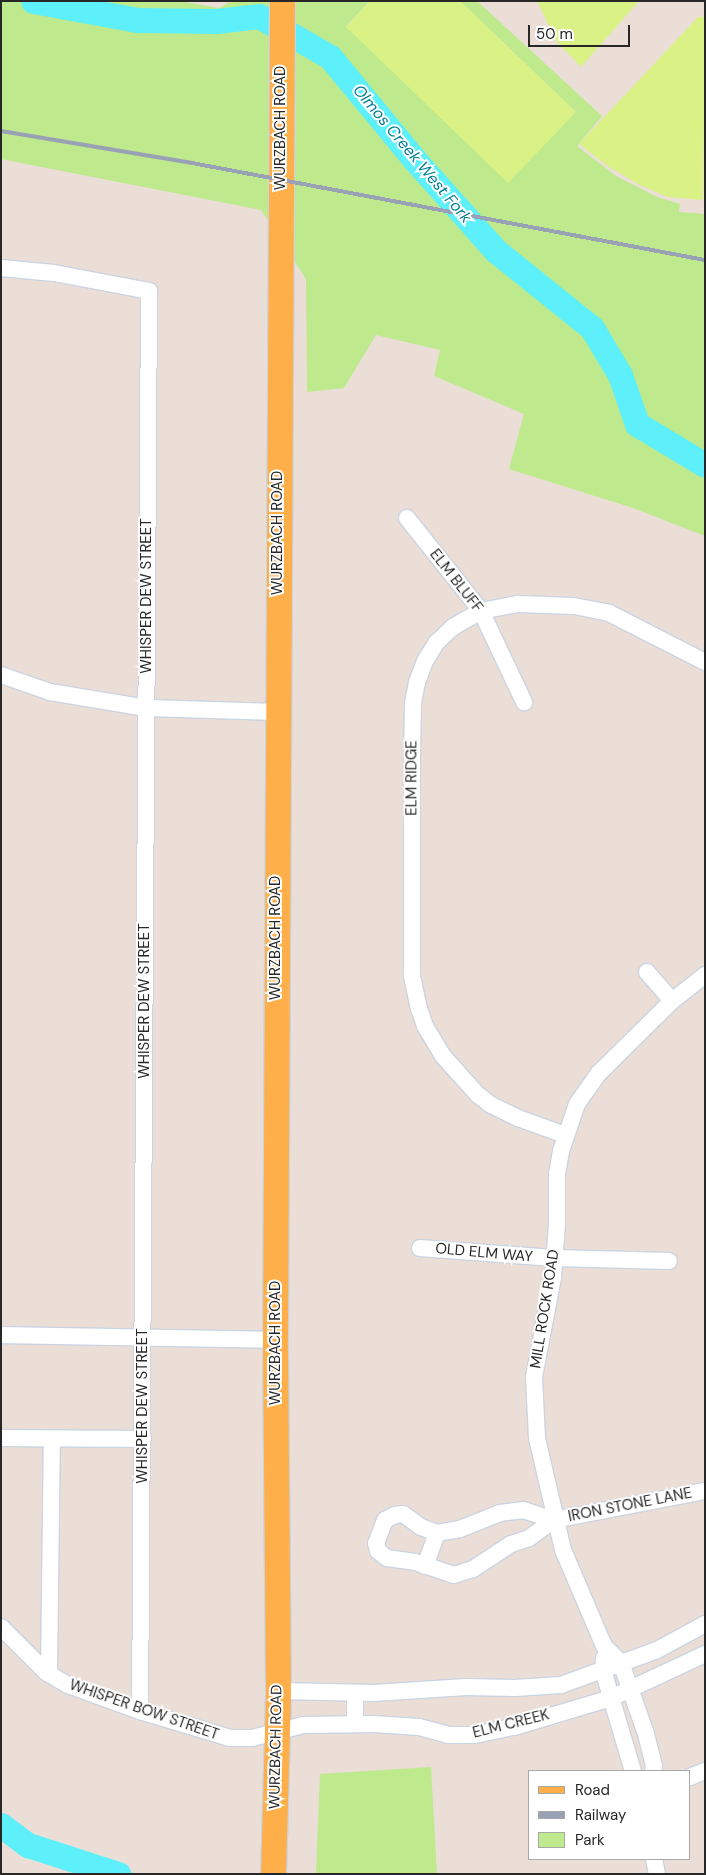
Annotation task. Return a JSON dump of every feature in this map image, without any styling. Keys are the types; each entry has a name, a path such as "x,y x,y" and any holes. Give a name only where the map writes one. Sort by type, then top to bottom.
{"main road":[{"name":"WURZBACH ROAD","path":"273,1872 278,1691 275,1340 282,1"}],"street":[{"name":"WHISPER DEW STREET","path":"1,268 54,273 149,291 144,1338 140,1711"},
{"name":"ELM BLUFF","path":"407,518 481,611 524,702"},
{"name":"ELM RIDGE","path":"564,1136 518,1118 492,1105 478,1095 453,1070 433,1041 422,1017 415,992 412,955 414,696 425,661 438,642 453,627 481,611 529,603 592,609 625,620 705,662"},
{"path":"1,675 50,692 146,708 277,712"},
{"path":"648,972 672,1001"},
{"name":"MILL ROCK ROAD","path":"653,1770 654,1766 645,1731 621,1663 604,1646 563,1550 554,1520 537,1438 534,1377 554,1258 558,1224 558,1174 564,1136 577,1104 598,1073 672,1001 705,975"},
{"name":"OLD ELM WAY","path":"420,1248 554,1258 669,1261"},
{"path":"1,1336 275,1340"},
{"path":"1,1438 143,1439"},
{"path":"49,1674 52,1439"},
{"name":"IRON STONE LANE","path":"554,1520 705,1491"},
{"path":"524,1510 554,1520 529,1538 511,1544 473,1569 454,1575 415,1562 388,1558 378,1551 376,1543 379,1530 385,1520 395,1515 403,1514 421,1527 437,1534 460,1529 500,1513 524,1510"},
{"path":"425,1566 437,1534"},
{"name":"ELM CREEK","path":"278,1691 355,1693 561,1685 658,1650 705,1624"},
{"name":"WHISPER BOW STREET","path":"1,1627 49,1674 81,1691 230,1738 252,1738 277,1732"},
{"name":"MILL ROCK ROAD","path":"604,1646 603,1670 633,1770"},
{"name":"ELM CREEK","path":"277,1732 303,1725 355,1724 419,1727 448,1735 475,1735 514,1727 611,1698 705,1654"},
{"path":"355,1693 355,1724"},
{"path":"624,1738 645,1731"},
{"path":"691,1777 705,1771"},
{"path":"654,1860 657,1874"}],"green space":[{"path":"1,1 179,1 219,8 232,1 370,1 346,26 576,112 460,1 477,1 602,116 577,146 616,176 657,197 680,204 679,212 705,214 705,536 633,508 509,469 524,414 434,376 440,350 376,335 344,388 307,392 306,279 261,210 1,159"},
{"path":"370,1 460,1 576,112 508,183 346,27"},
{"path":"537,1 639,1 581,67 556,41"},
{"path":"698,17 705,17 703,200 667,197 638,184 609,167 579,144"},
{"path":"431,1767 437,1874 316,1874 320,1774"}],"waterway":[{"name":"Olmos Creek West Fork","path":"33,1 138,20 216,21 259,16 330,57 414,159 496,251 592,328 620,375 637,424 705,465"},
{"path":"1,1825 28,1845 118,1874"}],"railway":[{"path":"1,131 192,163 705,260"}]}
